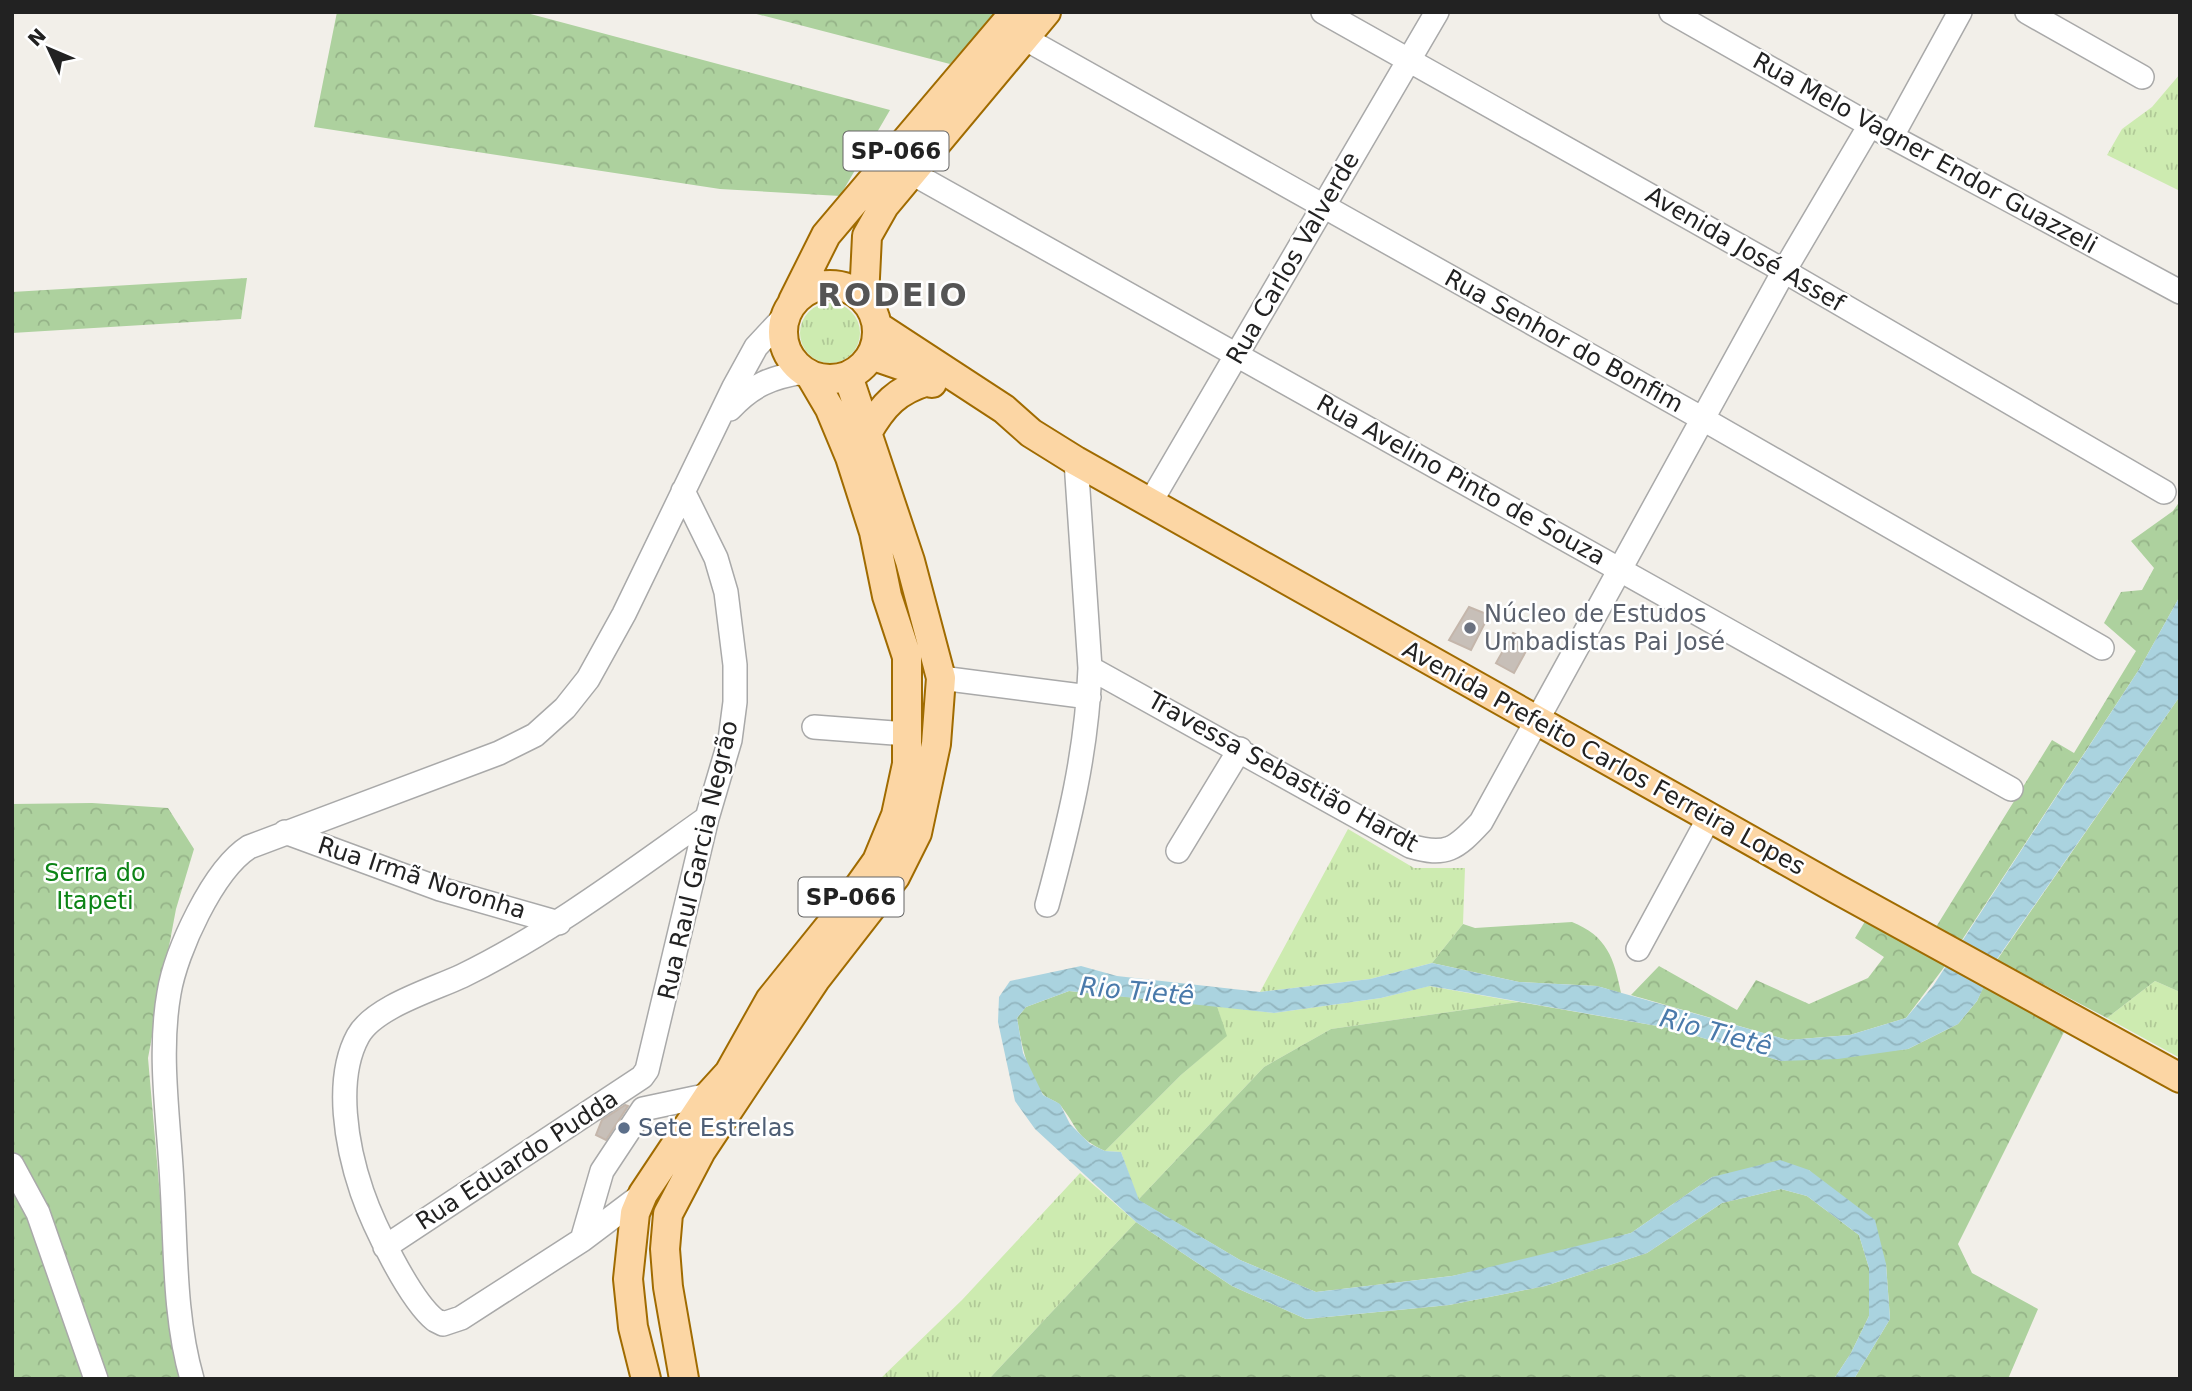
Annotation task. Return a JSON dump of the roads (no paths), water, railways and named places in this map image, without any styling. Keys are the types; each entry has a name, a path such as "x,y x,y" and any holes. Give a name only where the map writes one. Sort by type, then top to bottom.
{"main road":[{"name":"SP-066","path":"789,309 826,234 1019,25 1046,12"},
{"name":"SP-066","path":"864,298 867,236 910,172 1019,25"},
{"path":"836,284 851,289 864,298 873,311 877,326 872,355 848,376 829,380 807,374 785,348 782,333 789,309 806,290 820,285 836,284"},
{"name":"Avenida Prefeito Carlos Ferreira Lopes","path":"877,326 1004,409 1031,433 1076,461 1538,722 2180,1078"},
{"name":"Avenida Prefeito Carlos Ferreira Lopes","path":"872,355 906,367 969,408 1031,433"},
{"name":"SP-066","path":"646,1379 634,1327 628,1279 635,1213 643,1194 709,1095 729,1073 770,1000 840,913 877,861 896,815 907,764 907,657 887,596 874,532 850,457 830,408 807,374"},
{"name":"SP-066","path":"684,1379 668,1287 665,1249 668,1214 701,1151 815,980 895,877 917,833 936,744 941,678 910,561 848,376"},
{"path":"867,433 889,399 907,387 928,381"}],"street":[{"name":"Avenida José Assef","path":"1323,12 1784,271 2164,492"},
{"name":"Rua Carlos Valverde","path":"1150,503 1437,12"},
{"name":"Rua Melo Vagner Endor Guazzeli","path":"1671,12 1870,125 2180,292"},
{"path":"1892,136 1960,12"},
{"path":"2026,12 2142,77"},
{"name":"Rua Senhor do Bonfim","path":"1019,25 1322,205 2102,648"},
{"name":"Travessa Sebastião Hardt","path":"1090,668 1240,749 1410,846 1432,852 1449,850 1481,822 1784,271 1870,125"},
{"name":"Rua Avelino Pinto de Souza","path":"910,172 2011,789"},
{"path":"192,1379 180,1315 163,1031 178,958 211,892 231,862 249,847 499,753 535,735 565,708 588,679 624,614 714,427 756,347 789,309"},
{"path":"714,427 755,386 779,376 807,374"},
{"path":"1047,905 1073,811 1085,749 1089,697 1090,668 1076,461"},
{"name":"Rua Raul Garcia Negrão","path":"647,1070 707,818 730,740 735,665 726,592 716,558 683,491"},
{"path":"941,678 1089,697"},
{"path":"814,727 907,734"},
{"path":"1178,851 1240,749"},
{"path":"1638,949 1710,816"},
{"path":"643,1194 582,1240 461,1318 443,1324 430,1316 385,1247 355,1172 346,1125 351,1053 358,1035 381,1013 465,974 559,923 707,818"},
{"name":"Rua Irmã Noronha","path":"285,832 440,889 559,923"},
{"name":"Rua Eduardo Pudda","path":"385,1247 642,1077 647,1070"},
{"path":"582,1240 602,1171 643,1109 709,1095"},
{"path":"12,1165 38,1213 96,1379"}],"water":[{"name":"Rio Tietê","path":"2180,596 2180,696 1997,959 1977,1001 1958,1024 1908,1049 1838,1059 1781,1061 1669,1028 1430,986 1381,998 1274,1013 1069,991 1026,1007 1017,1018 1023,1053 1043,1095 1060,1104 1070,1124 1090,1144 1105,1151 1121,1152 1139,1200 1240,1260 1316,1292 1452,1276 1631,1233 1712,1177 1780,1160 1809,1170 1875,1220 1886,1264 1890,1319 1854,1379 1834,1379 1851,1353 1869,1316 1869,1268 1859,1235 1807,1196 1781,1189 1722,1203 1647,1253 1545,1286 1449,1305 1306,1319 1232,1286 1136,1222 1035,1129 1015,1101 998,1022 999,997 1010,981 1081,966 1117,976 1260,992 1370,979 1432,963 1519,982 1597,986 1788,1040 1850,1035 1906,1018 1933,986 2140,668"}],"place":[{"name":"Núcleo de Estudos Umbadistas Pai José","path":"1470,628"},
{"name":"Sete Estrelas","path":"624,1128"}],"district":[{"name":"RODEIO","path":"893,295"}],"park label":[{"name":"Serra do Itapeti","path":"95,887"}]}
